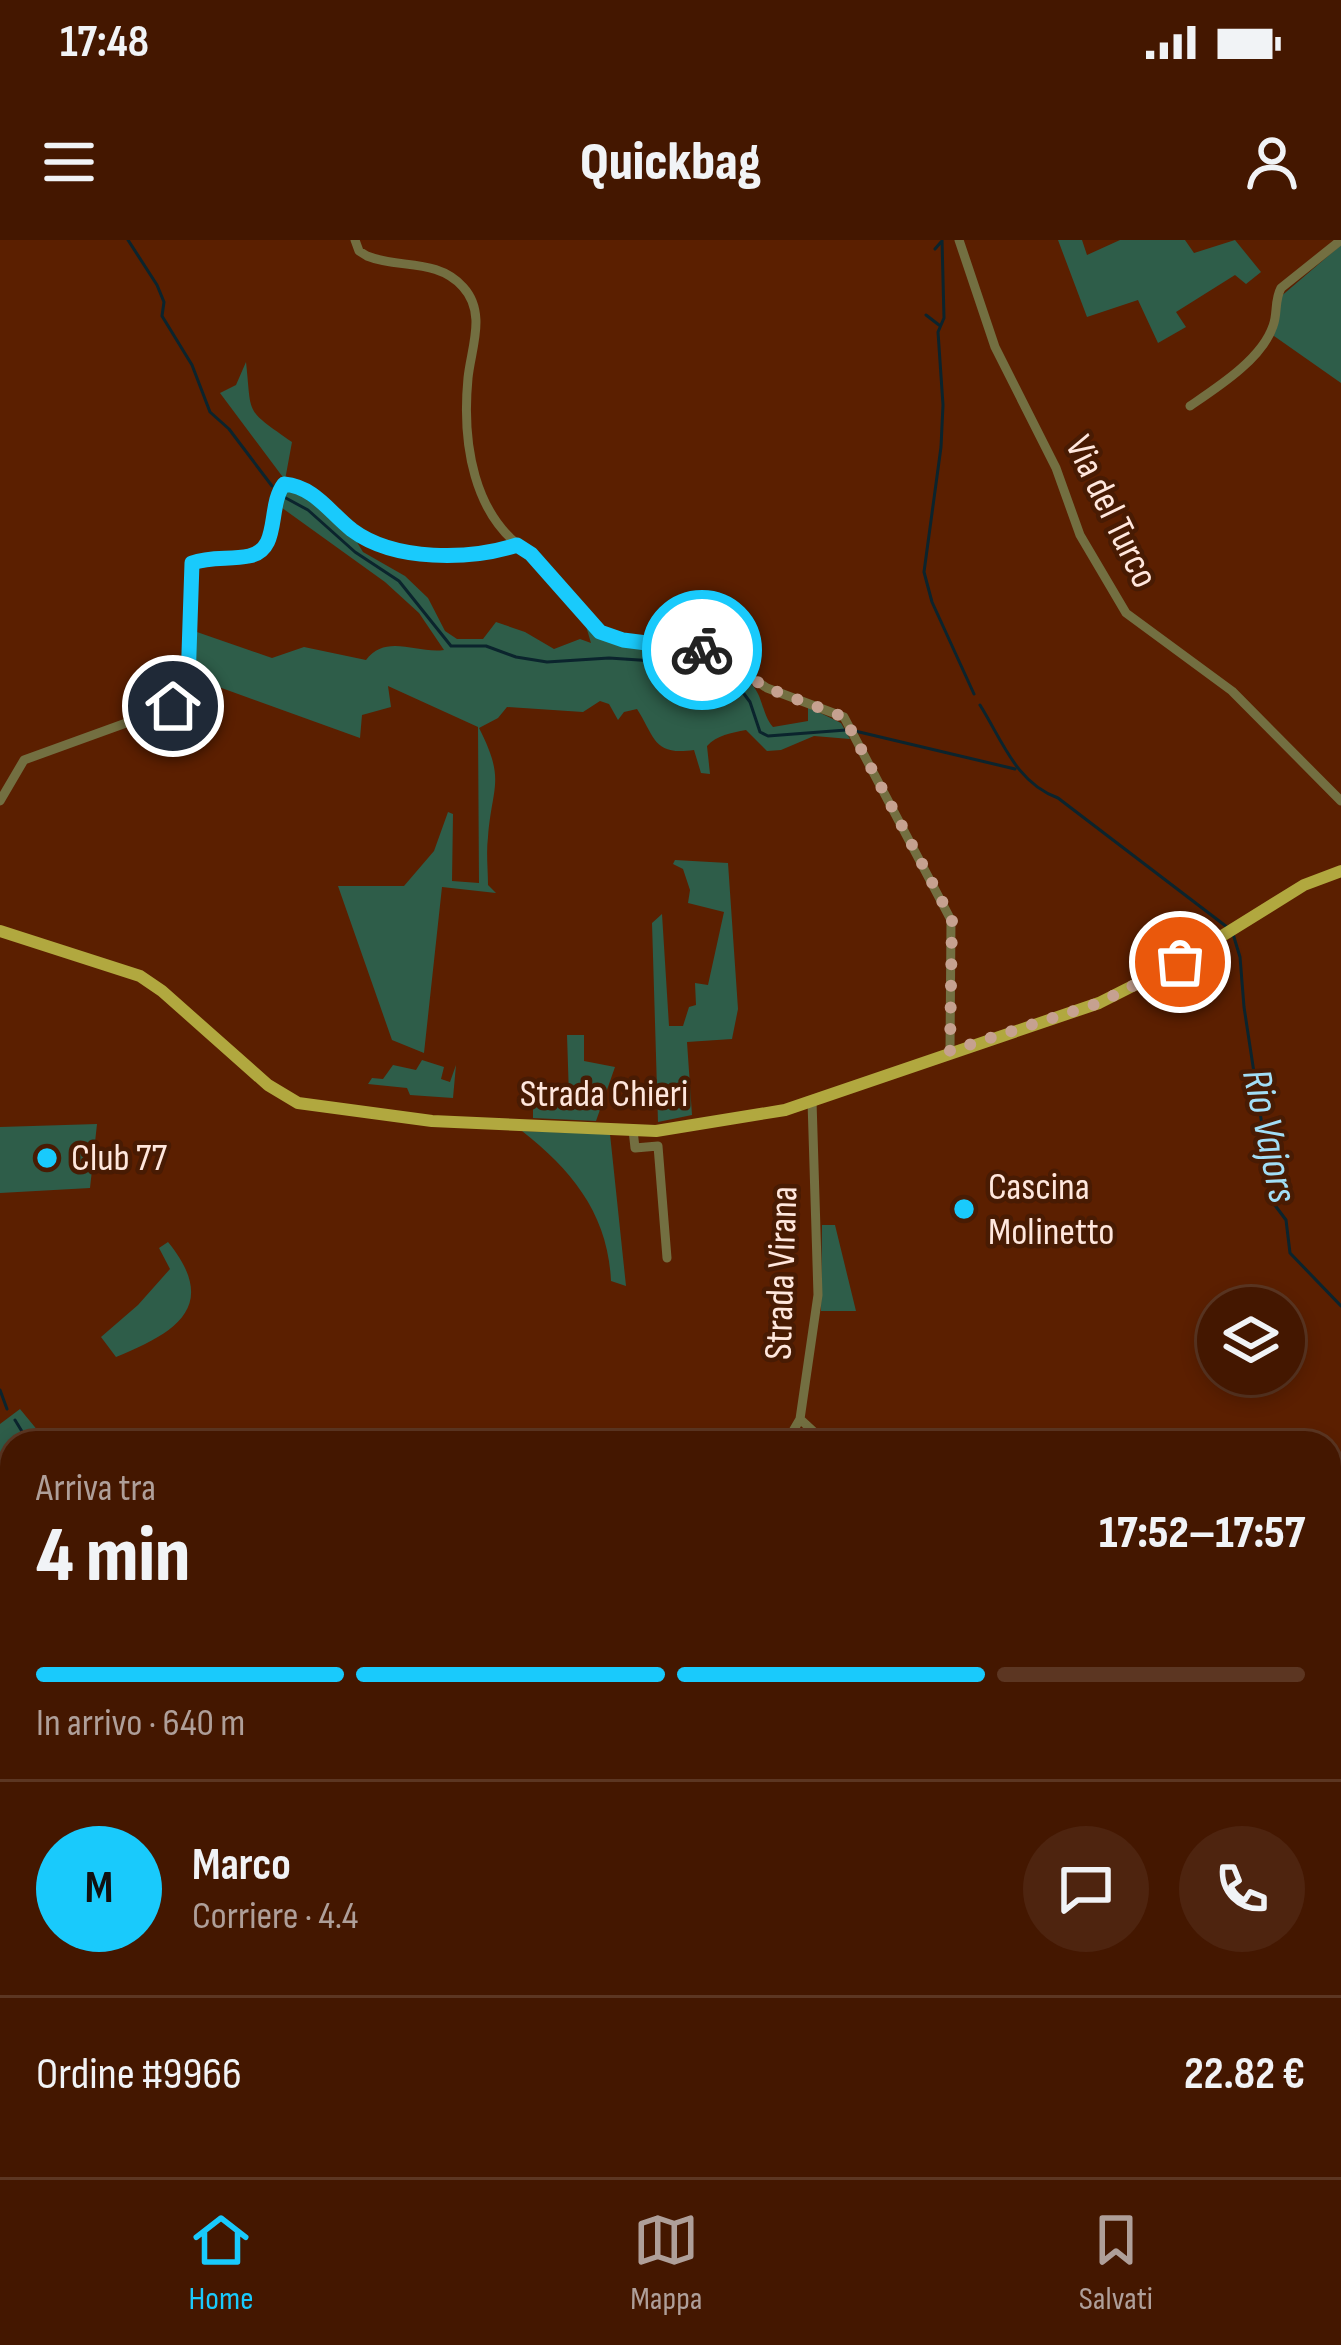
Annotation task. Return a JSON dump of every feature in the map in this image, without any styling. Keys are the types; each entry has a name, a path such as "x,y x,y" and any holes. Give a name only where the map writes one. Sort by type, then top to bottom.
{"main road":[{"name":"Strada Chieri","path":"0,931 140,976 268,1085 298,1102 432,1121 633,1130 715,1124 812,1101 1099,1003 1180,962 1304,884 1341,871"}],"street":[{"path":"355,240 367,256 438,271 462,285 470,296 477,327 467,400 471,468 479,493 517,545 531,554 600,632 623,640 695,647 767,688 844,717 952,920 950,1051"},
{"name":"Via del Turco","path":"959,240 995,347 1056,468 1080,535 1126,613 1232,691 1341,800"},
{"path":"1190,406 1235,376 1272,332 1281,288 1341,240"},
{"path":"0,801 24,760 173,706 183,698 188,683 192,563 264,550 277,492 284,484 297,485 325,503 354,531 403,549 448,557 482,556 517,545"},
{"name":"Strada Virana","path":"793,1431 800,1419 818,1294 812,1101"},
{"path":"633,1130 634,1148 658,1146 667,1258"},
{"path":"800,1419 813,1431"}],"green space":[{"path":"1058,240 1082,240 1087,255 1120,240 1185,240 1194,253 1235,240 1261,272 1246,284 1235,275 1176,312 1186,327 1158,343 1138,300 1087,317"},
{"path":"1341,245 1341,383 1274,336 1279,298"},
{"path":"246,362 253,410 292,442 285,480 220,393 236,385"},
{"path":"285,489 320,504 363,552 405,576 428,598 445,631 457,639 483,639 496,622 554,649 580,639 591,643 586,626 597,635 679,648 736,671 752,685 773,727 808,721 808,707 841,723 850,739 814,736 767,751 746,730 730,733 707,746 710,774 701,773 694,750 670,750 657,742 637,709 624,712 618,720 609,704 600,701 583,712 507,707 479,728 495,772 487,855 488,885 496,893 442,887 424,1053 392,1040 338,886 404,886 434,851 448,812 453,814 452,881 479,883 478,727 388,686 391,707 362,715 360,738 194,678 194,631 272,658 304,647 366,660 392,646 444,650 419,613 385,582 278,505"},
{"path":"675,860 728,863 738,1009 732,1039 687,1042 692,1115 658,1122 652,923 662,914 669,1026 683,1026 689,1007 696,1005 695,983 708,985 724,912 688,903 690,890"},
{"path":"567,1035 584,1035 584,1061 615,1067 596,1121 533,1118 533,1094 569,1096"},
{"path":"422,1060 444,1067 441,1079 450,1082 456,1065 453,1098 410,1095 407,1088 368,1084 372,1078 383,1079 393,1065 416,1070"},
{"name":"Club 77","path":"97,1124 90,1188 0,1193 0,1127"},
{"path":"522,1131 610,1134 626,1286 611,1281 603,1235 584,1196 557,1162"},
{"path":"822,1225 835,1225 856,1311 821,1311"},
{"path":"168,1242 190,1284 184,1315 156,1338 116,1357 101,1337 170,1269 159,1248"},
{"path":"20,1409 38,1431 0,1431 0,1424"}],"waterway":[{"path":"128,240 157,285 164,302 162,316 192,365 210,412 229,429 272,486"},
{"name":"Rio Vajors","path":"942,240 941,447 924,572 932,602 974,694"},
{"path":"935,249 941,242"},
{"path":"926,315 939,325"},
{"path":"284,497 308,510 355,552 399,581 451,646 486,646 547,662 609,658 713,671 736,683 750,702 760,732 768,736 846,730"},
{"name":"Rio Vajors","path":"980,705 1031,782 1227,927"},
{"path":"855,731 1015,769"},
{"name":"Rio Vajors","path":"1233,934 1274,1204 1286,1220 1290,1253 1341,1306"},
{"path":"0,1390 7,1409"},
{"path":"15,1420 22,1431"}],"way so far":[{"path":"702,650 767,688 844,717 952,920 950,1051 1099,1003 1180,962"}],"place":[{"name":"Club 77","path":"47,1158"},
{"name":"Cascina Molinetto","path":"964,1209"}],"route":[{"path":"173,706 183,698 188,683 192,563 264,550 270,539 276,493 284,484 310,493 354,531 375,542 448,557 482,556 517,545 531,554 600,632 623,640 702,650"}]}
